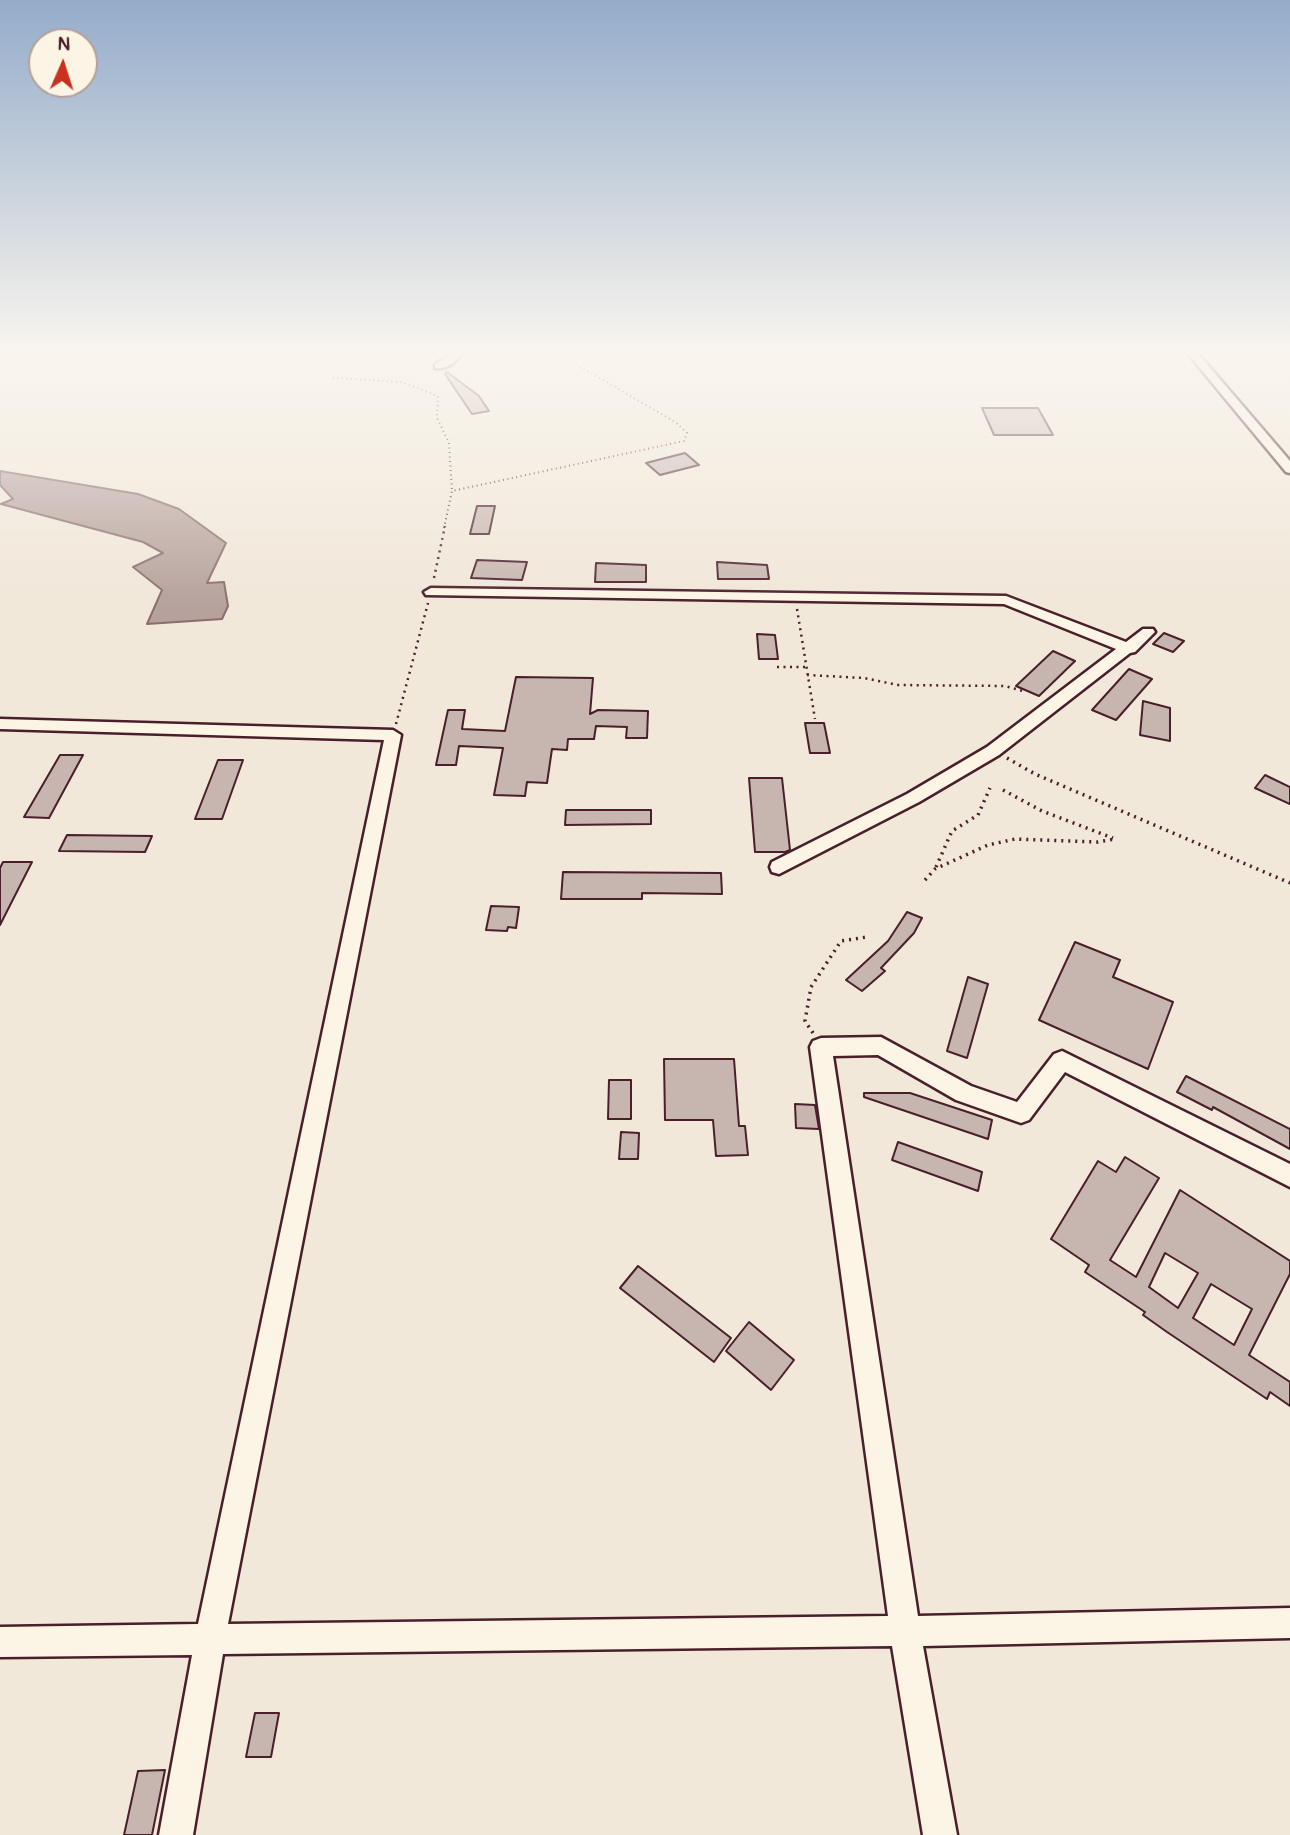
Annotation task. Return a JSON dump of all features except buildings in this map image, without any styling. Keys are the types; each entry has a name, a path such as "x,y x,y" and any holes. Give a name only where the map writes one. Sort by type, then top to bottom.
{"street":[{"path":"1261,435 1290,469"},
{"path":"431,592 1006,600 1130,649"},
{"path":"779,867 913,798 993,751 1130,649 1148,632"},
{"path":"0,724 393,734 210,1640 176,1835"},
{"path":"940,1835 905,1631 821,1046 881,1046 964,1093 1021,1112 1062,1060 1290,1176"},
{"path":"0,1642 905,1631 1290,1623"}],"path":[{"path":"393,734 431,592 452,491 449,443 445,435"},
{"path":"452,491 684,440 686,435"},
{"path":"797,597 797,614 815,719"},
{"path":"776,667 806,667"},
{"path":"807,675 864,678 898,685 1005,687 1023,691"},
{"path":"993,751 1035,774 1290,883"},
{"path":"936,869 952,831 978,815 990,788"},
{"path":"925,880 936,869 988,845 1015,839 1098,842 1115,839 1042,811 1003,790"},
{"path":"821,1046 805,1021 811,987 841,941 867,937"}],"shaded area":[{"path":"0,471 138,494 179,509 226,543 207,583 224,582 228,606 222,619 147,624 162,590 133,567 163,553 143,542 1,504 13,499 0,485"}]}
